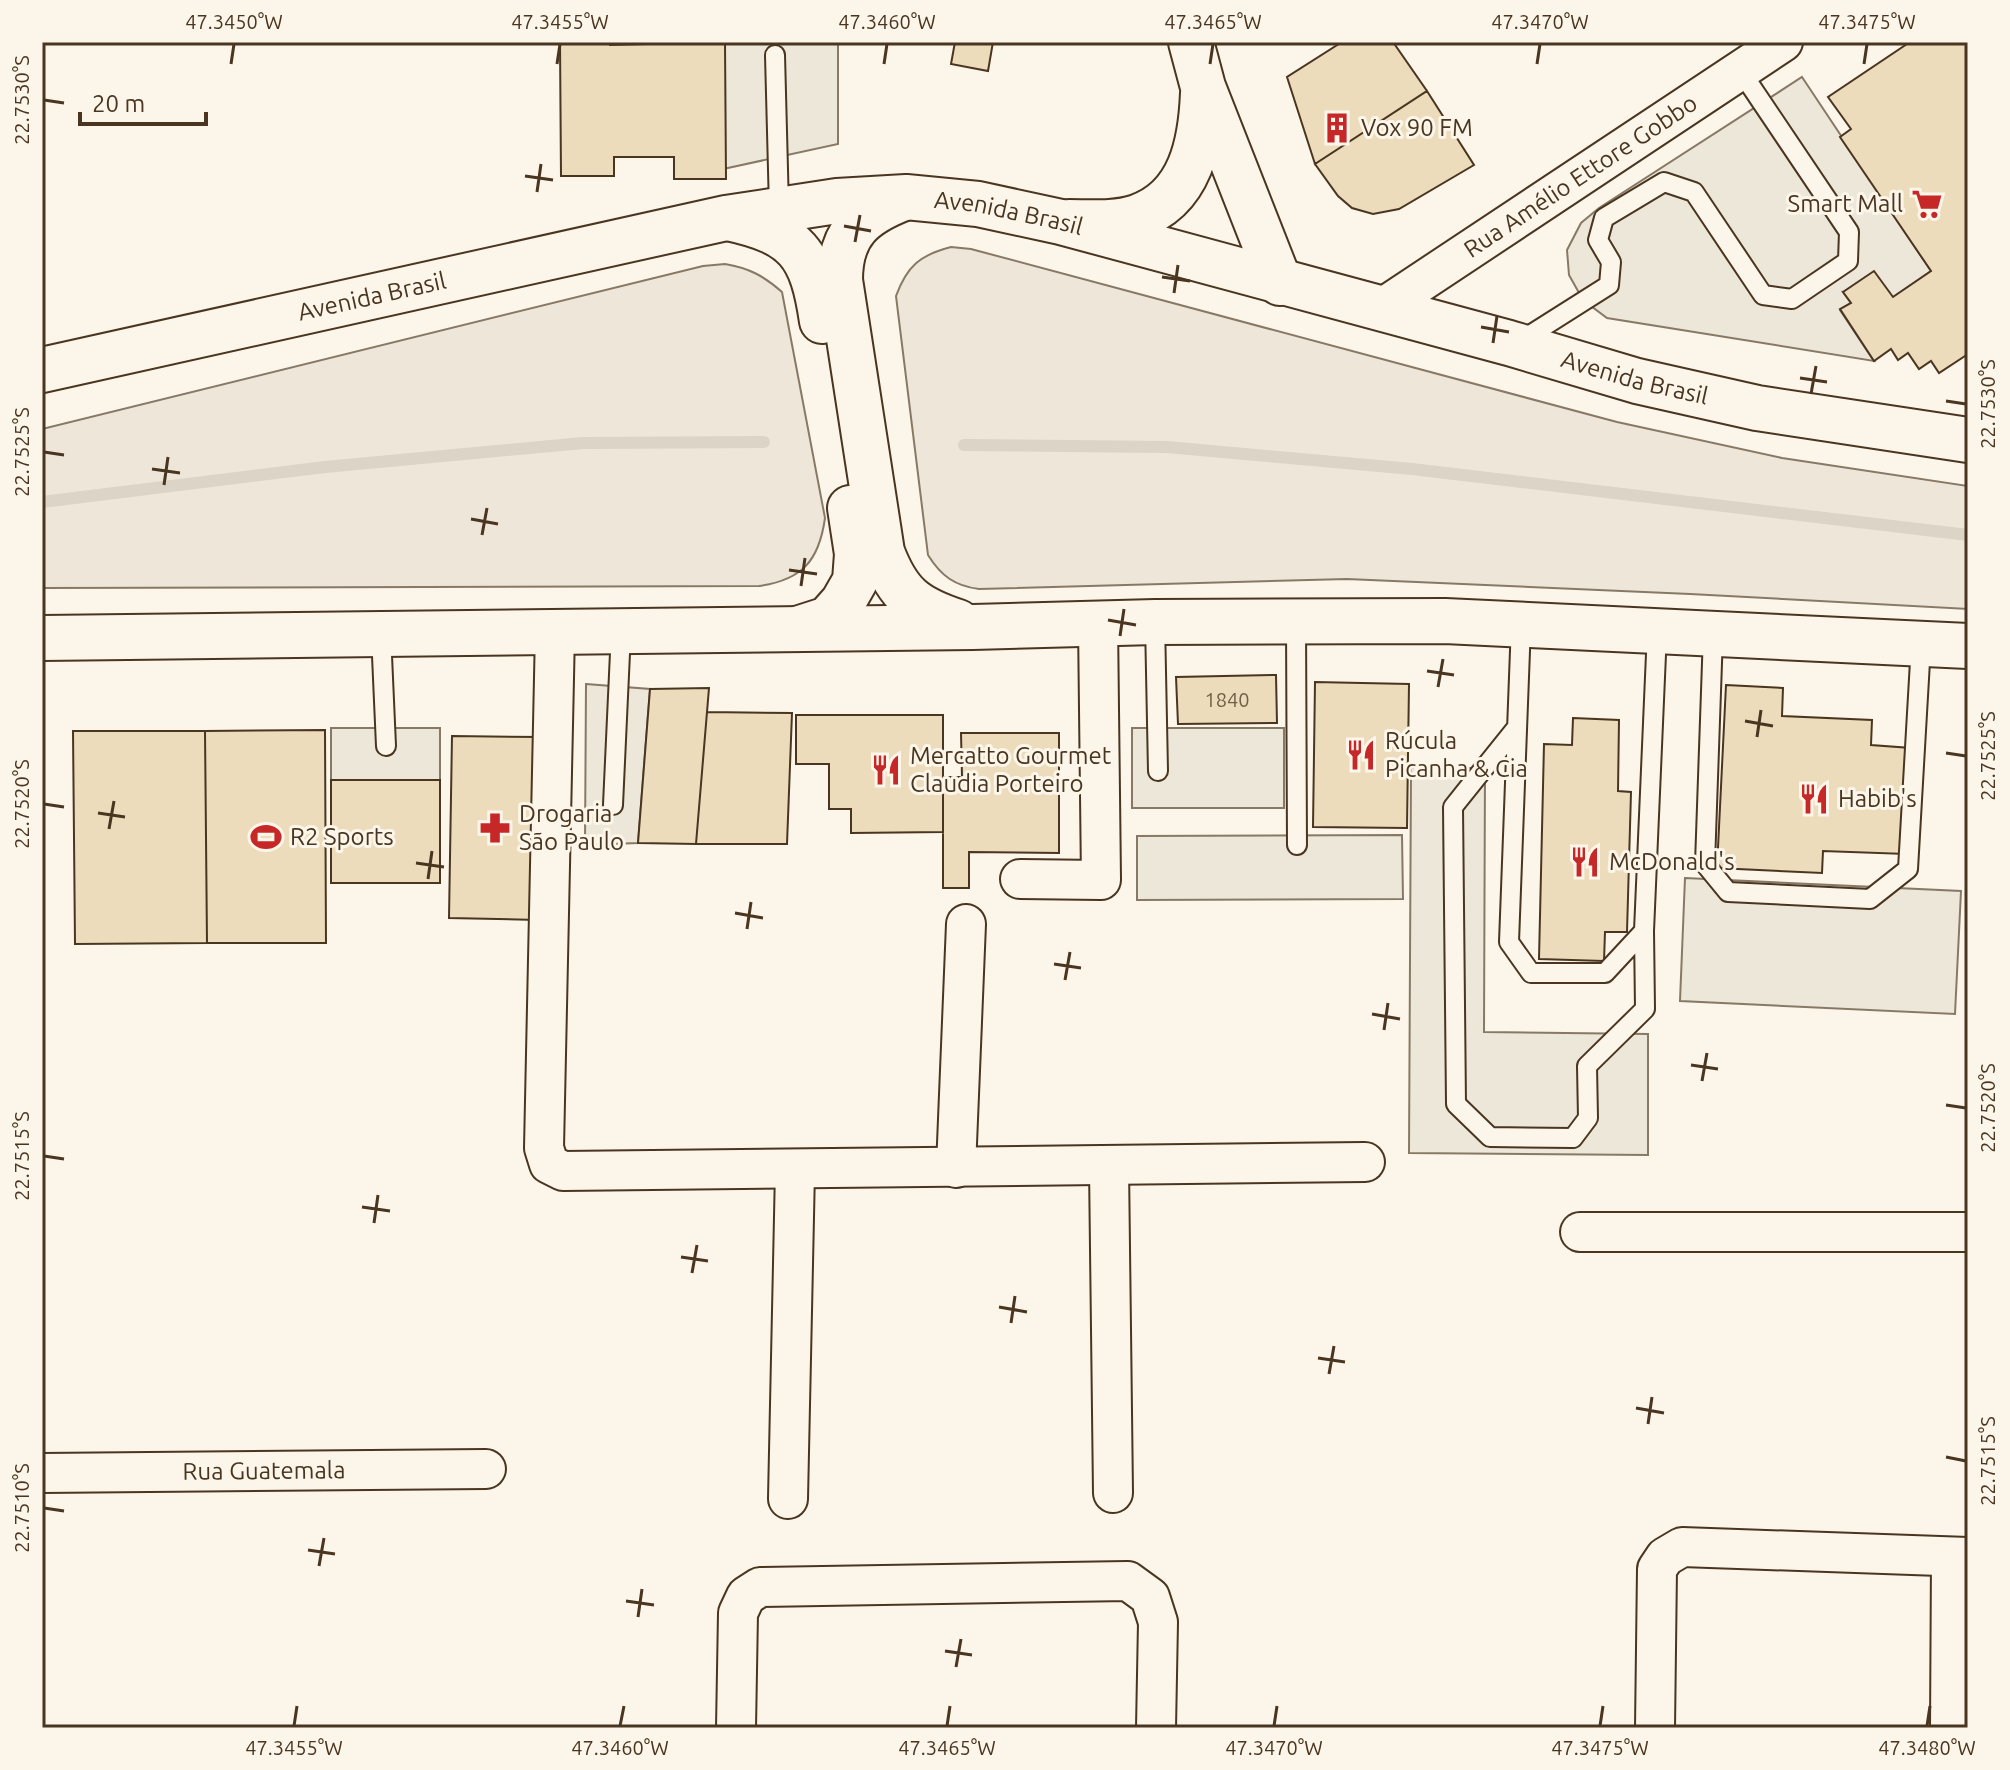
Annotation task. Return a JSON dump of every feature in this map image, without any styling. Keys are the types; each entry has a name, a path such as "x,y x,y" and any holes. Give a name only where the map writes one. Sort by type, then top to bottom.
{"main road":[{"path":"1191,42 1203,87 1280,283"},
{"path":"1061,222 1137,217 1161,204 1180,185 1195,159 1201,129 1203,87"},
{"path":"906,197 877,208 858,224 846,241 840,259 840,280 882,552 892,579 910,600 933,614 973,627"},
{"name":"Avenida Brasil","path":"42,370 726,218 837,201 906,197 978,204 1061,222 1637,381 1757,408 1968,440"},
{"path":"726,218 761,225 785,240 807,260 816,283 857,554 855,581 843,602 828,619 800,628"},
{"path":"42,638 1155,622 1445,621 1968,646"}],"street":[{"name":"Rua Amélio Ettore Gobbo","path":"1379,310 1783,42"},
{"path":"1020,879 1101,880 1098,623"},
{"path":"555,631 544,1148 549,1164 563,1171 1365,1162"},
{"path":"956,1168 966,924"},
{"path":"1109,1166 1113,1493"},
{"path":"788,1499 795,1170"},
{"path":"1580,1232 1968,1232"},
{"name":"Rua Guatemala","path":"42,1473 486,1469"},
{"path":"1655,1728 1657,1569 1665,1557 1682,1547 1960,1557 1950,1728"},
{"path":"736,1728 738,1613 746,1596 760,1587 1128,1581 1150,1597 1158,1622 1156,1728"}],"lane":[{"path":"775,55 779,208"},
{"path":"1515,345 1609,285 1611,262 1598,240 1604,218 1664,182 1694,192 1763,295 1792,299 1848,261 1849,232 1740,70"},
{"path":"1155,622 1158,771"},
{"path":"1296,622 1297,845"},
{"path":"1521,624 1509,942 1531,973 1605,973 1644,931"},
{"path":"613,805 621,631"},
{"path":"1517,727 1453,807 1456,1104 1490,1137 1573,1138 1588,1118 1587,1066 1645,1009 1644,931 1657,631"},
{"path":"381,633 386,746"},
{"path":"1713,634 1705,864 1728,892 1822,897 1870,899 1908,869 1921,644"}],"shaded area":[{"path":"712,42 838,42 838,144 714,171"},
{"path":"1802,77 1931,271 1893,297 1843,292 1851,303 1840,310 1874,361 1607,318 1583,300 1569,275 1567,250 1581,223 1599,208"},
{"path":"951,247 971,249 1617,422 1782,458 1968,486 1968,609 1347,579 979,589 963,585 938,569 928,555 896,296 916,263"},
{"path":"725,264 756,274 782,292 825,518 813,557 787,579 759,586 42,588 42,429 703,266"},
{"path":"586,684 650,689 638,843 585,845"},
{"path":"331,728 440,728 440,780 331,780"},
{"path":"1132,728 1284,728 1284,808 1132,808"},
{"path":"1411,768 1485,768 1484,1032 1648,1034 1648,1155 1409,1153"},
{"path":"1402,835 1403,899 1137,900 1137,836"},
{"path":"1685,878 1961,891 1955,1014 1680,1001"}],"building":[{"path":"560,42 610,42 610,45 725,42 726,179 674,179 674,157 614,157 614,176 561,176"},
{"path":"955,42 993,42 988,71 951,64"},
{"name":"Vox 90 FM","path":"1342,42 1393,42 1427,91 1315,164 1287,77"},
{"name":"Smart Mall","path":"1910,42 1968,42 1968,354 1939,373 1931,361 1919,369 1908,353 1898,360 1891,349 1874,361 1840,309 1851,303 1843,292 1874,271 1893,297 1931,271 1840,137 1851,129 1828,97"},
{"path":"1427,91 1474,165 1399,209 1373,214 1352,208 1338,196 1315,164"},
{"path":"1276,675 1277,723 1178,724 1176,677"},
{"name":"Rúcula Picanha & Cia","path":"1315,682 1409,684 1407,828 1313,827"},
{"name":"Habib's","path":"1726,685 1783,688 1782,716 1872,720 1871,745 1911,748 1906,854 1823,851 1822,873 1717,868"},
{"path":"709,688 696,844 638,843 650,689"},
{"path":"707,712 792,713 787,844 696,844"},
{"name":"Mercatto Gourmet Claudia Porteiro","path":"796,715 943,715 943,832 851,833 851,809 829,809 829,764 796,764"},
{"name":"McDonald's","path":"1573,718 1619,720 1618,791 1631,792 1627,932 1605,932 1604,961 1539,959 1544,744 1572,745"},
{"name":"R2 Sports","path":"325,730 326,943 207,943 205,731"},
{"path":"73,731 205,731 207,943 75,944"},
{"path":"961,733 1059,733 1059,853 969,852 969,888 943,888 943,777 962,777"},
{"name":"Drogaria São Paulo","path":"452,736 541,737 538,920 449,918"},
{"path":"331,780 440,780 440,883 331,883"}],"waterway":[{"path":"42,502 325,467 583,443 764,442"},
{"path":"964,445 1167,447 1412,469 1968,535"}],"place":[{"name":"Vox 90 FM","path":"1337,128"},
{"name":"Smart Mall","path":"1927,204"},
{"name":"Rúcula Picanha & Cia","path":"1361,755"},
{"name":"Mercatto Gourmet Claudia Porteiro","path":"886,770"},
{"name":"Habib's","path":"1814,799"},
{"name":"Drogaria São Paulo","path":"495,828"},
{"name":"R2 Sports","path":"266,837"},
{"name":"McDonald's","path":"1585,862"}]}
